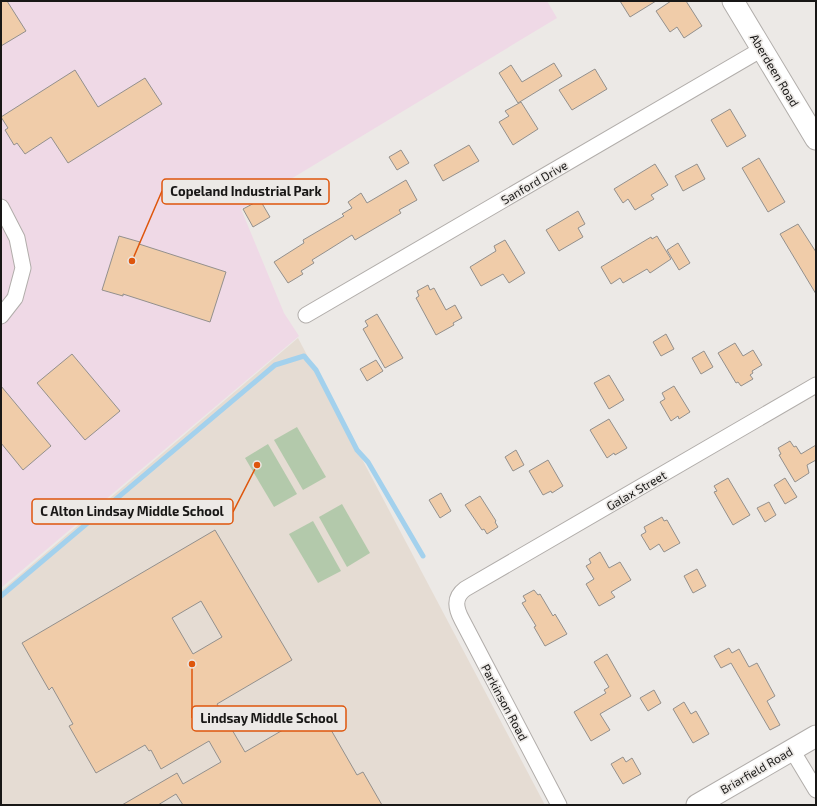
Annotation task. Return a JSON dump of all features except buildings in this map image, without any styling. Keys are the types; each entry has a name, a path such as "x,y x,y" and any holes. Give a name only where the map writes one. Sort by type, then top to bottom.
{"main road":[{"name":"Aberdeen Road","path":"733,1 816,139"},
{"name":"Briarfield Road","path":"696,805 816,736"}],"street":[{"name":"Sanford Drive","path":"306,314 762,49"},
{"path":"1,207 17,238 23,268 15,298 1,316"},
{"name":"Galax Street","path":"458,597 460,592 470,586 816,385"},
{"name":"Parkinson Road","path":"458,597 457,609 462,620 559,805"},
{"path":"792,750 816,790"}],"shaded area":[{"path":"1,1 547,1 557,18 241,209 284,313 299,336 1,588"},
{"path":"298,338 545,805 1,805 1,591"}],"green space":[{"path":"297,427 326,477 303,490 274,440"},
{"path":"268,444 297,494 274,507 245,458"},
{"path":"342,504 370,553 347,567 319,517"},
{"path":"313,521 341,571 318,583 289,534"}],"waterway":[{"path":"1,596 275,365 304,356 316,370 357,450 368,462 423,556"}],"place":[{"name":"Copeland Industrial Park","path":"132,261"},
{"name":"C Alton Lindsay Middle School","path":"257,465"},
{"name":"Lindsay Middle School","path":"192,664"}]}
